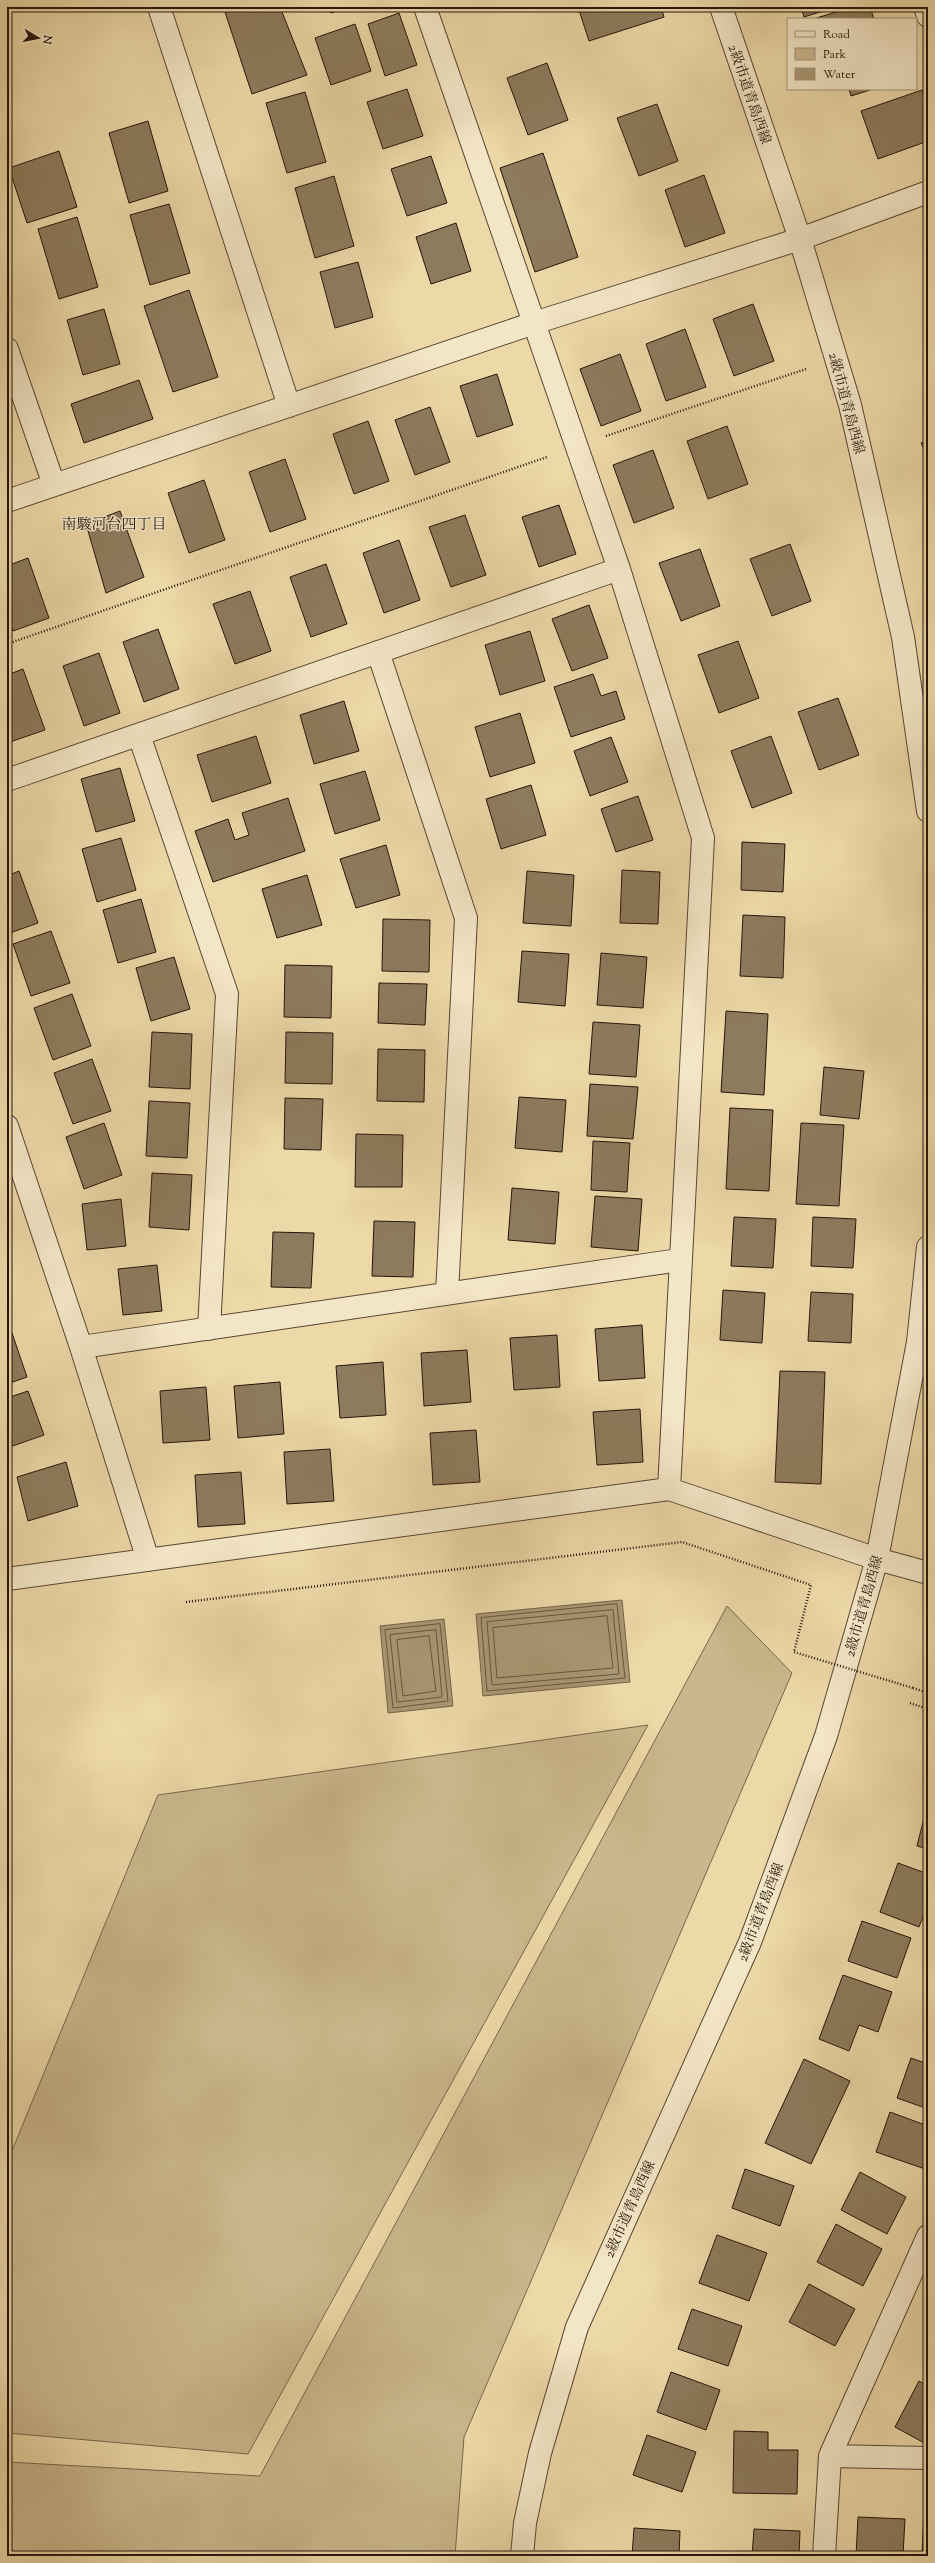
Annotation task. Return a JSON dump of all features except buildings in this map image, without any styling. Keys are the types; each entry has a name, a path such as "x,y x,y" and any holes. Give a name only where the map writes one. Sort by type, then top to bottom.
{"street":[{"path":"159,7 289,406"},
{"path":"425,7 619,569 703,838 679,1260 669,1489"},
{"name":"2級市道青島西線","path":"721,7 800,239 850,405 903,637 928,811"},
{"path":"925,7 928,16"},
{"path":"7,501 534,323 800,239 928,192"},
{"path":"7,349 54,485"},
{"path":"7,780 619,569"},
{"path":"378,652 466,918 446,1294"},
{"path":"139,734 227,994 209,1329"},
{"path":"7,1126 81,1347 148,1560"},
{"name":"2級市道青島西線","path":"522,2556 525,2523 540,2453 577,2327 750,1942 826,1736 877,1559 918,1342 928,1247"},
{"path":"81,1347 679,1260"},
{"path":"7,1579 669,1489 877,1559 928,1573"},
{"path":"824,2556 830,2456 928,2236"},
{"path":"830,2456 928,2458"}],"path":[{"path":"7,644 576,446 836,359"},
{"path":"186,1602 682,1542 811,1585 794,1652 928,1693"},
{"path":"910,1703 928,1708"}],"green space":[{"path":"727,1606 792,1673 464,2437 455,2556 7,2556 7,2462 260,2476"},
{"path":"648,1725 248,2454 7,2433 7,2163 158,1795"}],"water":[{"path":"622,1600 630,1682 483,1696 476,1614"},
{"path":"444,1619 453,1706 388,1713 380,1626"}],"district":[{"name":"南駿河台四丁目","path":"114,524"}]}
